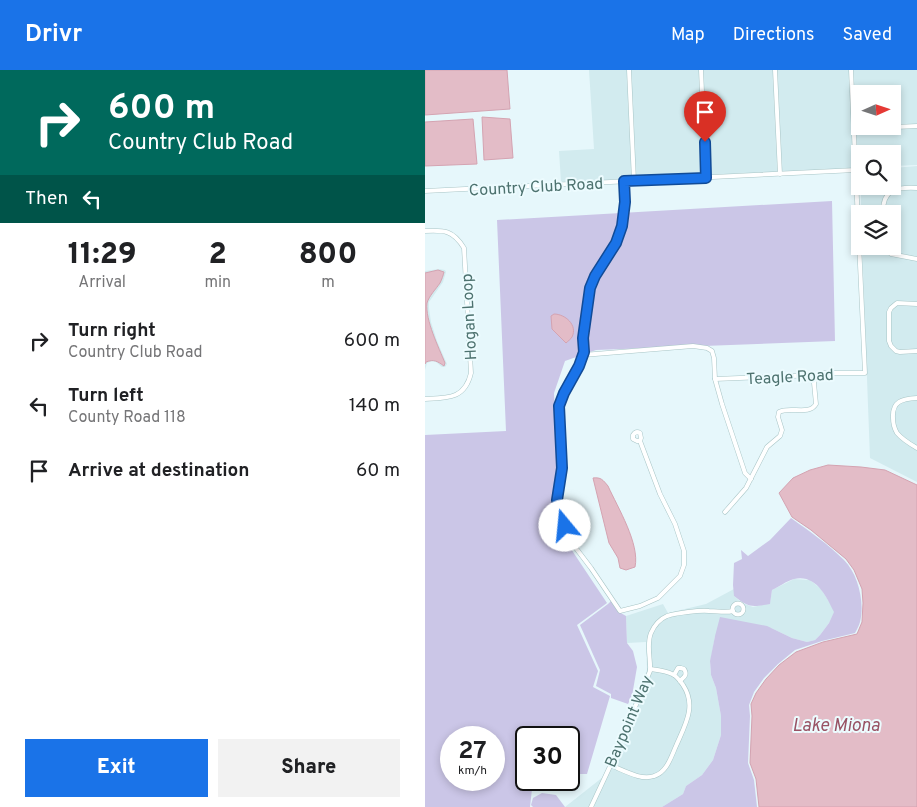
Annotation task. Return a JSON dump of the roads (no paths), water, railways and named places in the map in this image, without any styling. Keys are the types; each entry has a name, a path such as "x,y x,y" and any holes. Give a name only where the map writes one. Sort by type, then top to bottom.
{"street":[{"path":"629,70 635,181"},
{"path":"701,70 706,178"},
{"path":"775,70 780,174"},
{"path":"851,70 852,85"},
{"path":"901,127 917,126"},
{"name":"Country Club Road","path":"425,191 851,170"},
{"path":"624,181 625,202 622,226 616,243 595,276 590,288 583,338 583,355 559,406 562,468 557,500 569,538 620,611 658,598 680,576 683,565 684,551 675,524 660,494 640,441"},
{"path":"884,205 886,196 892,191 900,188 917,188"},
{"name":"Hogan Loop","path":"425,231 440,230 448,232 459,240 464,248 471,373 469,382 457,395 448,398 425,399"},
{"name":"Teagle Road","path":"715,379 865,372 860,255"},
{"path":"896,255 917,259"},
{"path":"917,304 897,303 891,308 888,315 889,341 893,348 900,352 917,351"},
{"path":"583,355 693,346 709,349 714,358 715,379 745,473 751,479"},
{"path":"725,512 746,488 765,450 780,436 782,432 778,417 779,412 785,409 810,409 815,406 814,383 817,375"},
{"path":"917,398 904,399 896,404 893,412 893,424 898,434 917,448"},
{"name":"Baypoint Way","path":"591,807 611,765 650,669 649,640 655,625 667,616 709,610 733,611"},
{"path":"674,675 677,668 684,669 686,676 680,680"},
{"path":"611,765 638,776 654,777 664,770 690,713 690,700 680,680 667,672 650,669"}],"water":[{"path":"425,70 507,70 510,109 425,115"},
{"path":"482,117 510,119 513,158 484,160"},
{"path":"473,119 477,164 425,166 425,122"},
{"path":"438,270 444,273 440,283 428,300 427,310 433,334 445,363 444,366 433,361 426,362 425,364 425,273"},
{"path":"554,314 566,318 572,324 572,338 566,343 552,329 551,316"},
{"name":"Lake Miona","path":"828,465 885,470 917,485 917,807 759,807 756,779 750,763 751,704 756,693 779,665 796,652 823,642 857,634 862,622 862,589 854,570 846,559 792,517 779,493 793,478 810,470"},
{"path":"593,478 602,479 608,486 622,515 634,548 635,567 626,570 620,568 618,558 609,543"}]}
